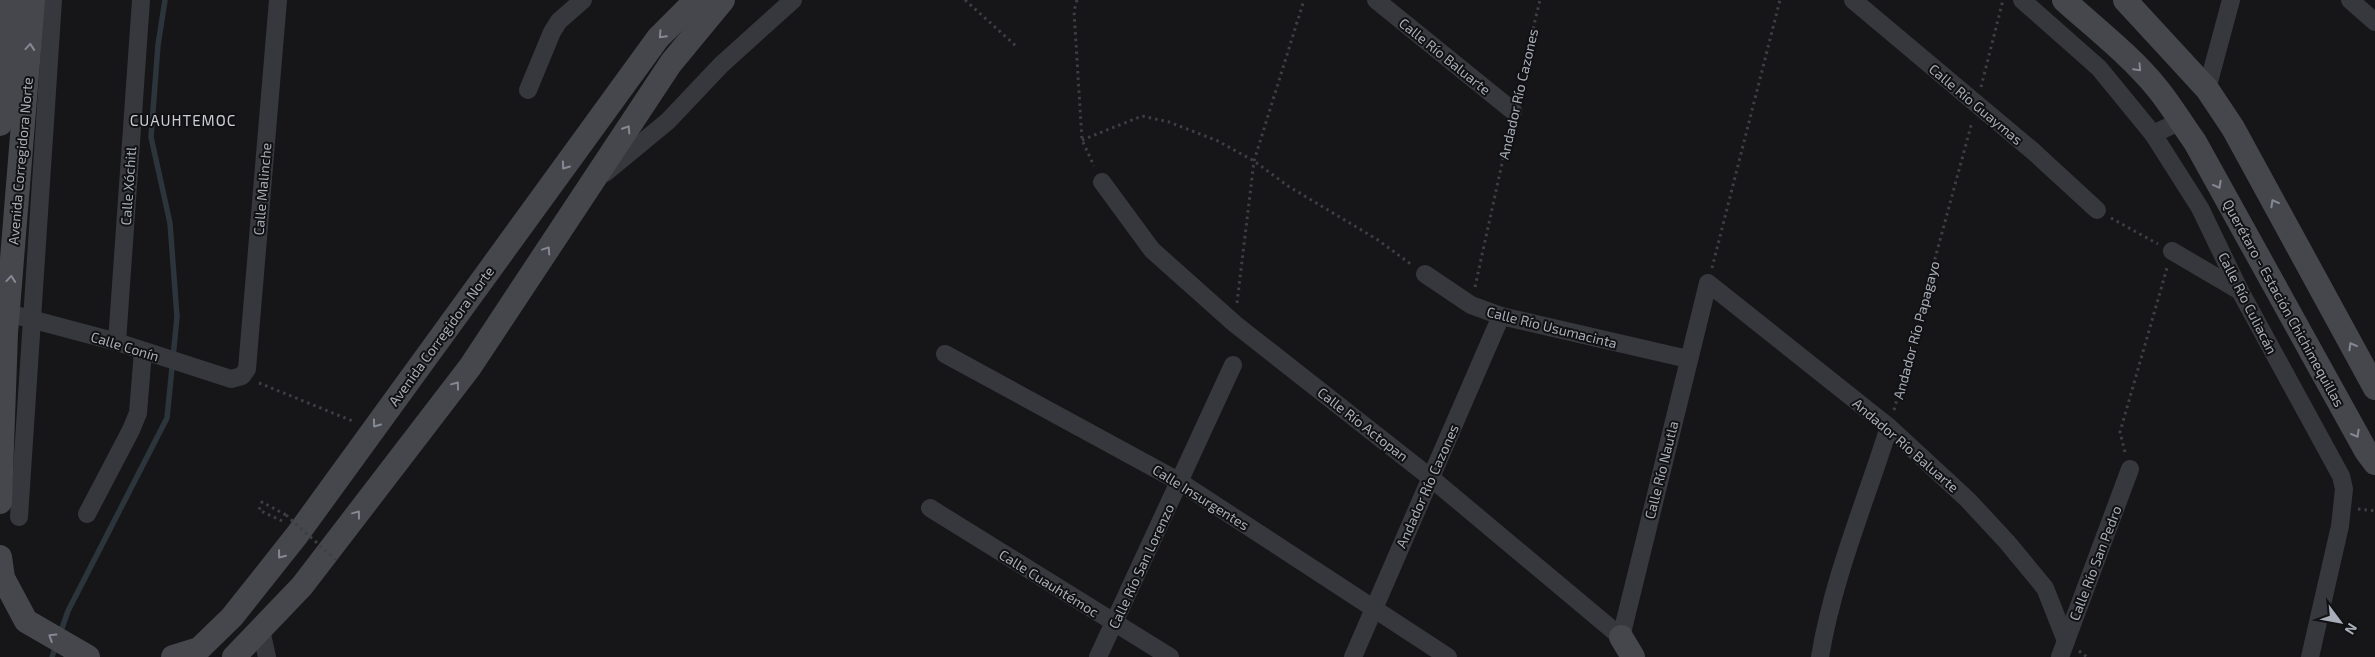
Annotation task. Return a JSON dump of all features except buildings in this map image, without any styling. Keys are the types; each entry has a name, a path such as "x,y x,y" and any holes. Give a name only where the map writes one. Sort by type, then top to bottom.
{"main road":[{"name":"Avenida Corregidora Norte","path":"0,124 12,0"},
{"name":"Avenida Corregidora Norte","path":"0,502 8,313 33,0"},
{"name":"Avenida Corregidora Norte","path":"173,657 199,649 232,617 310,516 658,38 696,0"},
{"path":"234,657 264,649 302,586 337,550 470,367 671,62 723,0"},
{"path":"2064,0 2156,87 2181,121"},
{"path":"2125,0 2207,89 2233,128 2375,388"},
{"name":"Querétaro - Estación Chichimequillas","path":"2181,121 2195,142 2366,451 2375,462"},
{"path":"310,516 337,550"},
{"path":"0,557 3,578 26,621 88,657"},
{"name":"Calle Río Actopan","path":"1618,647 1633,657"}],"street":[{"path":"20,517 53,0"},
{"name":"Calle Xóchitl","path":"117,342 141,0"},
{"name":"Calle Malinche","path":"242,376 247,369 278,0"},
{"path":"528,90 552,32 559,21 583,0"},
{"path":"591,184 668,120 722,65 793,0"},
{"name":"Calle Río Baluarte","path":"1376,0 1513,112"},
{"name":"Calle Río Guaymas","path":"1853,0 2034,152 2097,210"},
{"name":"Calle Río Culiacán","path":"2022,0 2099,68 2153,134 2200,208 2240,291 2341,476 2344,488 2340,526 2310,657"},
{"path":"2207,89 2231,0"},
{"path":"2350,0 2375,22"},
{"path":"2099,68 2108,40"},
{"path":"2153,134 2181,121"},
{"name":"Calle Río Actopan","path":"1102,182 1152,250 1235,324 1431,478 1618,647"},
{"path":"2172,251 2240,291"},
{"name":"Calle Río Usumacinta","path":"1425,274 1471,305 1501,316 1688,359"},
{"name":"Calle Río Nautla","path":"1618,647 1708,283"},
{"name":"Andador Río Baluarte","path":"1708,283 1889,427 1968,500 2007,542 2045,588 2063,649"},
{"name":"Calle Conín","path":"8,313 32,321 117,342 194,368 232,378 242,376"},
{"name":"Andador Río Cazones","path":"1353,657 1501,316"},
{"path":"87,514 138,413 146,352"},
{"name":"Calle Insurgentes","path":"945,354 1180,482 1448,657"},
{"name":"Calle Río San Lorenzo","path":"1098,657 1233,365"},
{"path":"1820,657 1834,590 1868,496 1889,427"},
{"name":"Calle Río San Pedro","path":"2063,649 2130,469"},
{"name":"Calle Cuauhtémoc","path":"930,508 1114,624 1170,657"}],"path":[{"path":"965,0 1016,46"},
{"path":"1077,0 1074,11 1082,140 1102,182"},
{"path":"1235,324 1254,162 1304,0"},
{"name":"Andador Río Cazones","path":"1471,305 1513,112 1540,0"},
{"path":"1708,283 1780,0"},
{"name":"Andador Río Papagayo","path":"1889,427 2003,0"},
{"path":"1082,140 1142,116 1169,122 1218,141 1378,240 1425,274"},
{"path":"2097,210 2172,251 2120,432 2130,469"},
{"path":"242,376 373,429"},
{"path":"282,520 259,510 262,502 286,515 337,550"}],"waterway":[{"path":"60,634 68,611 167,418 177,317 170,223 151,137 158,45 165,0"},
{"path":"52,657 56,645"}],"district":[{"name":"CUAUHTEMOC","path":"183,120"}]}
